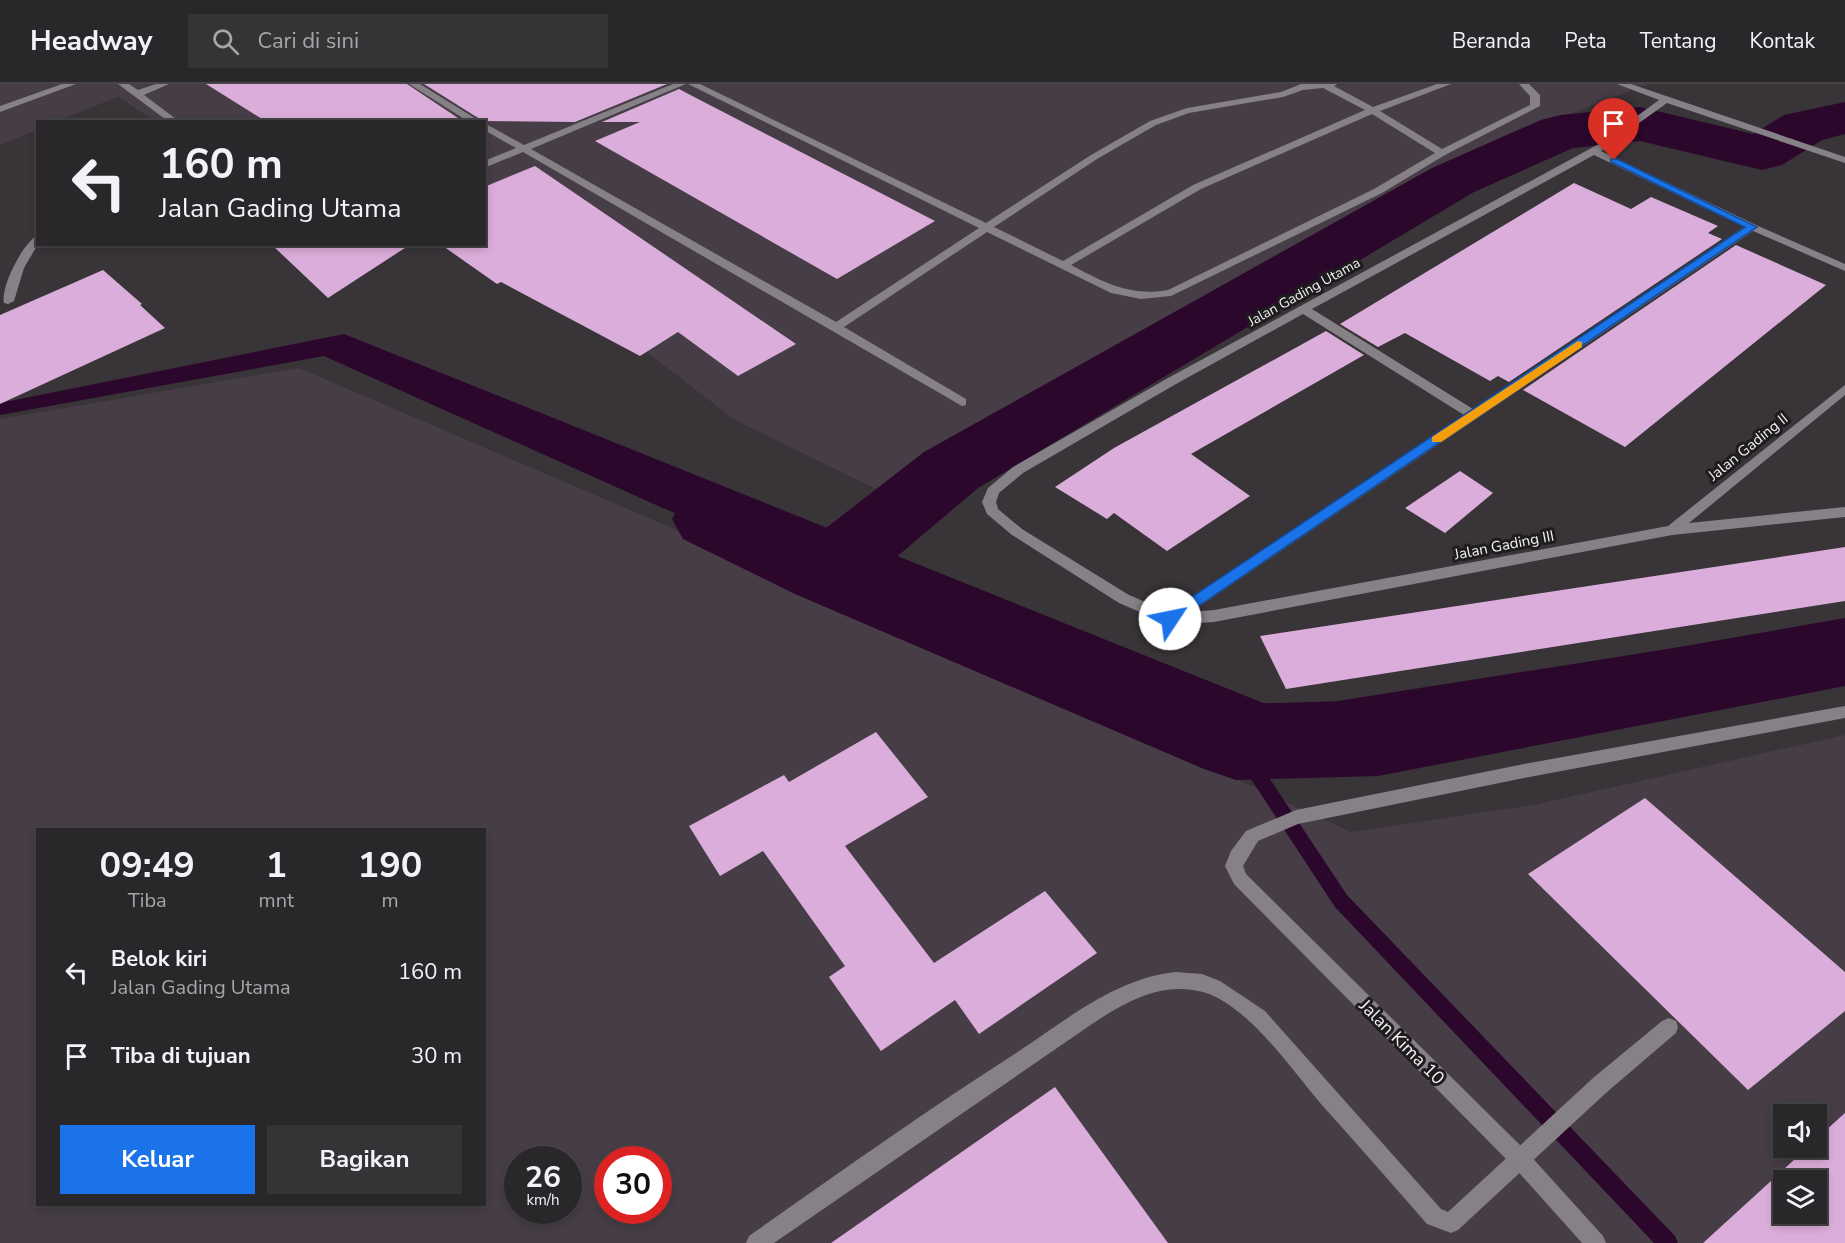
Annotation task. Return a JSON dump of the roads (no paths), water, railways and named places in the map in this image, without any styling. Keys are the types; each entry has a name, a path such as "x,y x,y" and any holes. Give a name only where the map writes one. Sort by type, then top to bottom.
{"street":[{"path":"0,109 72,84"},
{"path":"123,84 173,120"},
{"path":"137,94 164,84"},
{"path":"414,84 474,120"},
{"path":"486,164 681,84"},
{"path":"693,84 985,229 1063,265 1105,289 1130,297 1153,298 1171,293 1378,191 1442,153 1535,106 1535,95 1524,84"},
{"path":"1063,265 1197,187 1374,110 1446,84"},
{"path":"1622,84 1798,146 1845,160"},
{"path":"836,327 1094,157 1153,123 1187,111 1283,94 1303,86 1328,85 1374,110 1442,153"},
{"path":"1618,134 1665,100"},
{"path":"486,127 836,327 962,402"},
{"name":"Jalan Gading Utama","path":"1170,619 1124,599 1017,532 992,511 989,502 993,491 1018,470 1172,381 1597,149 1752,227 1845,268"},
{"path":"1170,619 1752,227"},
{"path":"8,301 11,285 28,249 36,240"},
{"path":"1303,309 1474,415"},
{"name":"Jalan Gading II","path":"1672,530 1845,389"},
{"name":"Jalan Gading III","path":"1170,619 1214,616 1672,530 1845,512"},
{"name":"Jalan Kima 10","path":"1596,1243 1521,1160 1240,879 1234,866 1237,856 1252,837 1296,818 1524,771 1845,712"},
{"path":"756,1243 1006,1069 1113,1001 1158,983 1180,980 1205,982 1232,996 1258,1017 1434,1217 1451,1222 1600,1085 1669,1027"}],"waterway":[{"path":"824,573 951,470 1453,180 1561,132 1640,124 1762,153 1804,127 1845,118"},
{"path":"711,519 824,573"},
{"path":"824,573 1236,742 1378,738 1845,652"},
{"path":"1236,742 1341,901 1668,1243"}],"tunnel":[{"path":"1600,147 1618,134"}]}
